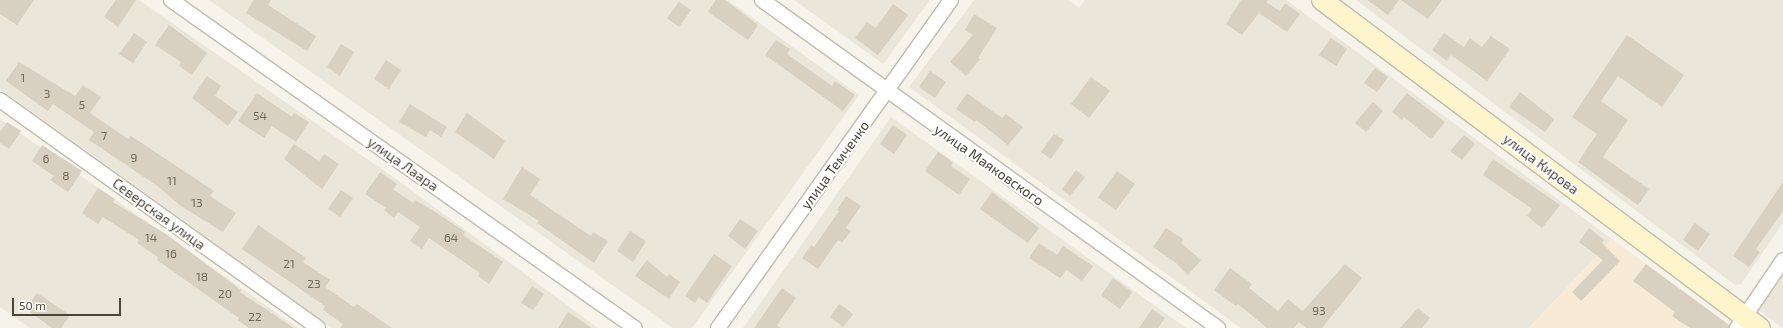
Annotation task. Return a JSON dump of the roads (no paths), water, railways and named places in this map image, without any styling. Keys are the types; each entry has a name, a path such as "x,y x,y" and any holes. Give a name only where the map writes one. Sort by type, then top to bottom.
{"main road":[{"name":"улица Кирова","path":"1322,0 1747,324"}],"street":[{"name":"улица Лаара","path":"171,0 635,328"},
{"name":"улица Маяковского","path":"762,0 887,93 1218,328"},
{"name":"улица Темченко","path":"718,328 887,93 951,0"},
{"name":"Северская улица","path":"0,100 318,328"},
{"path":"1747,324 1783,260"}]}
